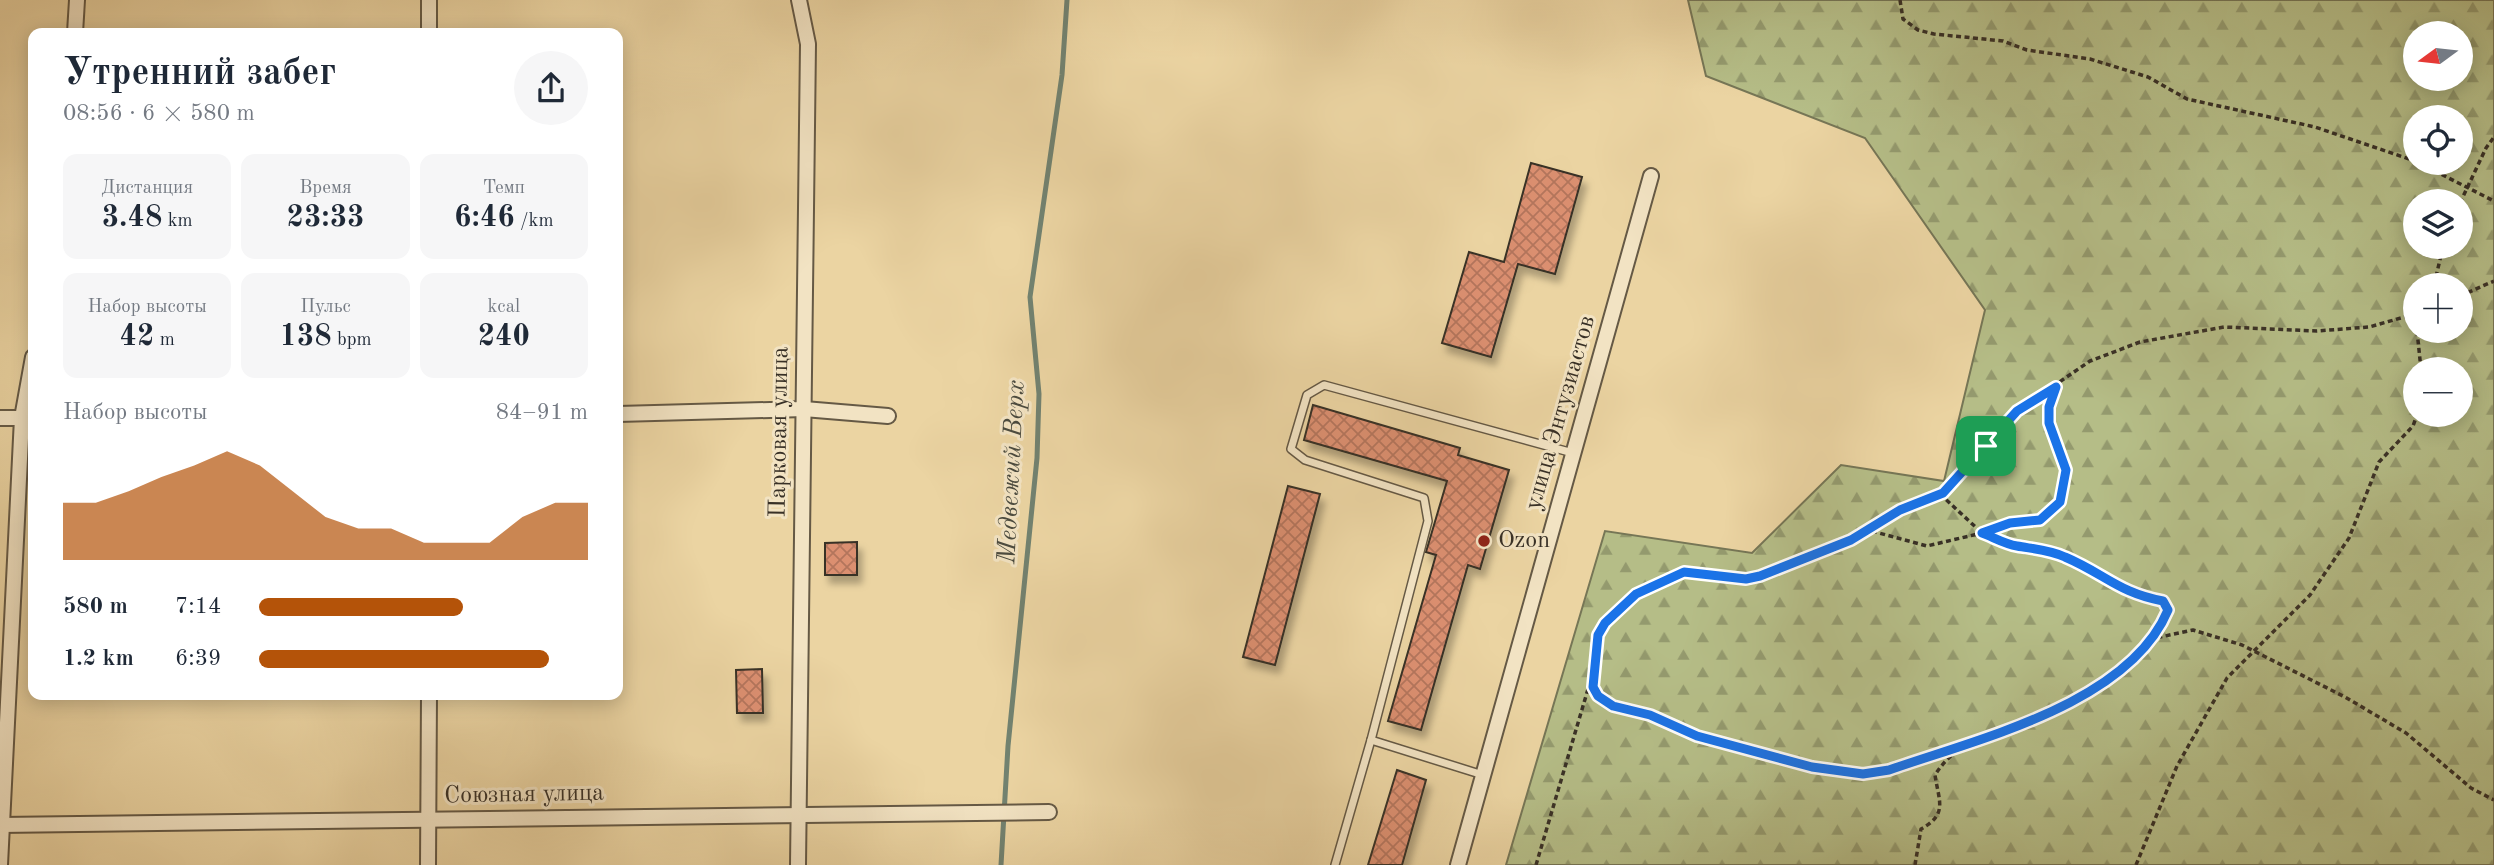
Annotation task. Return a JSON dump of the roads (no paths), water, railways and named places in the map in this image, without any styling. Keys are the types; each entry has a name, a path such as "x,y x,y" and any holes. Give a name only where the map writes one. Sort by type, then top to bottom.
{"street":[{"path":"75,28 77,0"},
{"path":"429,0 429,28"},
{"name":"Парковая улица","path":"798,865 808,44 799,0"},
{"name":"улица Энтузиастов","path":"1458,865 1651,176"},
{"path":"623,414 804,409 888,416"},
{"path":"0,418 28,418 0,825 0,865"},
{"path":"428,865 429,700"},
{"name":"Союзная улица","path":"0,825 1049,812"}],"lane":[{"path":"1335,865 1371,740 1428,521 1424,498 1305,460 1292,449 1307,395 1324,385 1573,453"},
{"path":"1371,740 1483,775"}],"waterway":[{"name":"Медвежий Верх","path":"1001,865 1008,746 1037,458 1039,394 1030,297 1062,75 1067,0"}],"place":[{"name":"Ozon","path":"1484,541"}]}
